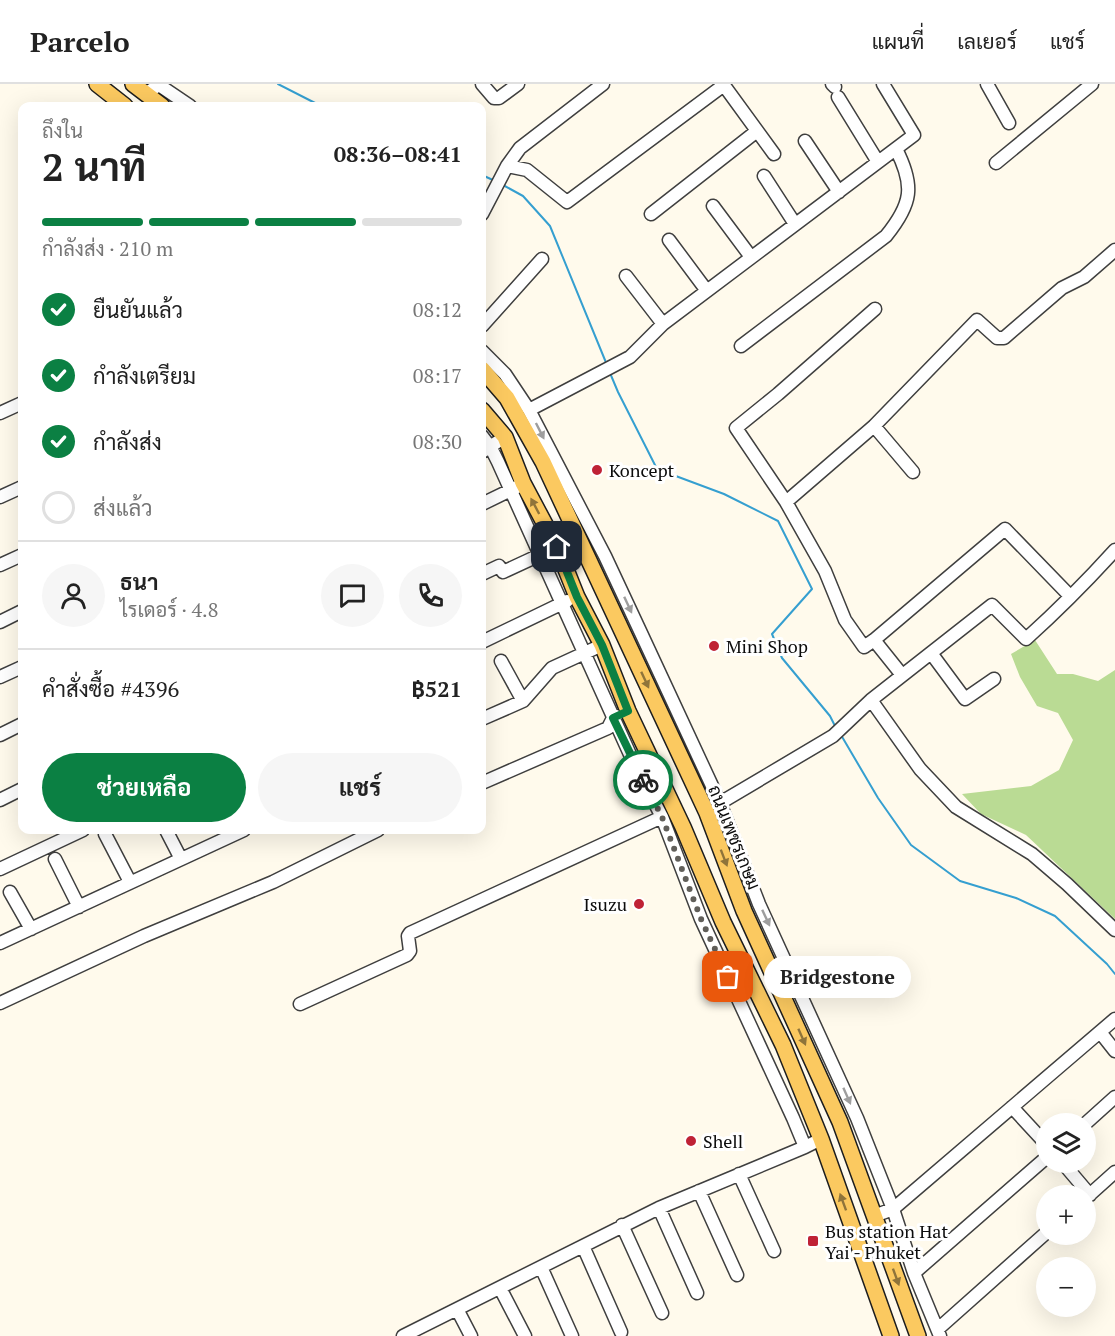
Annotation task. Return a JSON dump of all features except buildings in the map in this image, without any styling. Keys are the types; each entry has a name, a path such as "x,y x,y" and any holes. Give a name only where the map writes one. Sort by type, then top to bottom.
{"main road":[{"path":"97,84 120,102"},
{"path":"139,95 154,102"},
{"name":"ถนนเพชรเกษม","path":"486,374 507,398 548,460 707,813 744,911 840,1122 918,1336"},
{"path":"486,415 505,437 517,487 557,547 577,597 602,645 628,711 683,827 723,922 783,1045 821,1139 891,1336"},
{"path":"683,827 707,813"}],"street":[{"path":"482,84 494,98 499,98 518,84"},
{"path":"486,207 507,166 520,148 603,84"},
{"path":"507,166 527,170 567,202 724,84 774,154"},
{"path":"529,410 630,357 663,324 914,135 883,84"},
{"path":"987,84 1010,123"},
{"path":"996,163 1092,84"},
{"path":"139,95 159,86 184,102"},
{"path":"835,90 878,162"},
{"path":"651,214 757,131"},
{"path":"805,141 840,192"},
{"path":"741,346 886,236 898,220 908,194 908,175 896,149"},
{"path":"764,176 795,224"},
{"path":"713,206 751,257"},
{"path":"669,240 707,291"},
{"path":"786,502 874,426 977,320 997,338 1004,338 1062,288 1084,277 1115,250"},
{"path":"486,322 542,259"},
{"path":"626,276 663,324"},
{"path":"875,309 736,428 786,502 830,582 844,620 864,647 1005,529 1070,596"},
{"path":"486,355 505,374 529,410 548,460 605,556 720,803 759,904 857,1118 893,1209 914,1273 939,1333 1036,1242"},
{"path":"0,413 18,405"},
{"path":"874,426 913,472"},
{"path":"505,437 486,450 517,487 540,555 561,604 613,718 662,817 701,919 794,1118 805,1148"},
{"path":"486,502 517,487"},
{"path":"0,497 18,489"},
{"path":"486,572 499,566 503,572 557,547"},
{"path":"720,803 833,736 871,700 992,605 1026,639 1065,603 1115,550"},
{"path":"0,565 18,557"},
{"path":"486,640 577,597"},
{"path":"0,622 18,614"},
{"path":"874,640 902,675"},
{"path":"486,717 523,701 552,668 602,645"},
{"path":"931,653 965,699 994,679"},
{"path":"501,661 523,701"},
{"path":"0,678 18,669"},
{"path":"871,700 920,769 956,807 1032,854 1115,930"},
{"path":"486,781 608,728 613,718 628,711"},
{"path":"0,735 18,726"},
{"path":"0,800 18,791"},
{"path":"300,1005 407,955 410,951 408,936 410,933 662,817"},
{"path":"0,869 74,834"},
{"path":"105,834 130,882"},
{"path":"168,834 181,859"},
{"path":"0,943 230,834"},
{"path":"0,1003 144,936 273,882 370,834"},
{"path":"55,859 79,907"},
{"path":"10,892 31,929"},
{"path":"874,1216 893,1209 1115,1019"},
{"path":"1100,1032 1115,1051"},
{"path":"1096,1114 1115,1097"},
{"path":"1012,1107 1036,1133"},
{"path":"411,1334 659,1208 805,1148 821,1139"},
{"path":"914,1273 1036,1167"},
{"path":"1096,1189 1115,1172"},
{"path":"1070,1173 1080,1185"},
{"path":"739,1174 774,1251"},
{"path":"699,1191 737,1275"},
{"path":"659,1208 697,1293"},
{"path":"622,1226 662,1313"},
{"path":"583,1246 621,1332"},
{"path":"541,1267 572,1336"},
{"path":"500,1288 525,1336"},
{"path":"457,1309 471,1336"}],"green space":[{"path":"1035,640 1057,674 1073,674 1098,681 1115,670 1115,919 1026,835 981,814 962,794 1031,786 1059,770 1073,740 1058,713 1037,706 1020,677 1011,654"}],"waterway":[{"path":"278,84 313,102"},
{"path":"486,177 495,181"},
{"path":"503,185 523,196 550,226 607,365"},
{"path":"610,373 657,469 724,494 778,521 812,589 772,634 782,658 830,716 836,728"},
{"path":"841,735 878,798 911,845 960,881 1016,898 1055,916 1115,974"}],"way so far":[{"path":"643,780 662,817 701,919 728,977"}],"place":[{"name":"Koncept","path":"597,470"},
{"name":"Mini Shop","path":"714,646"},
{"name":"Isuzu","path":"639,904"},
{"name":"Bridgestone","path":"728,977"},
{"name":"Shell","path":"691,1141"},
{"name":"Bus station Hat Yai - Phuket","path":"813,1241"}],"route":[{"path":"557,547 577,597 602,645 628,711 613,718 643,780"}]}
